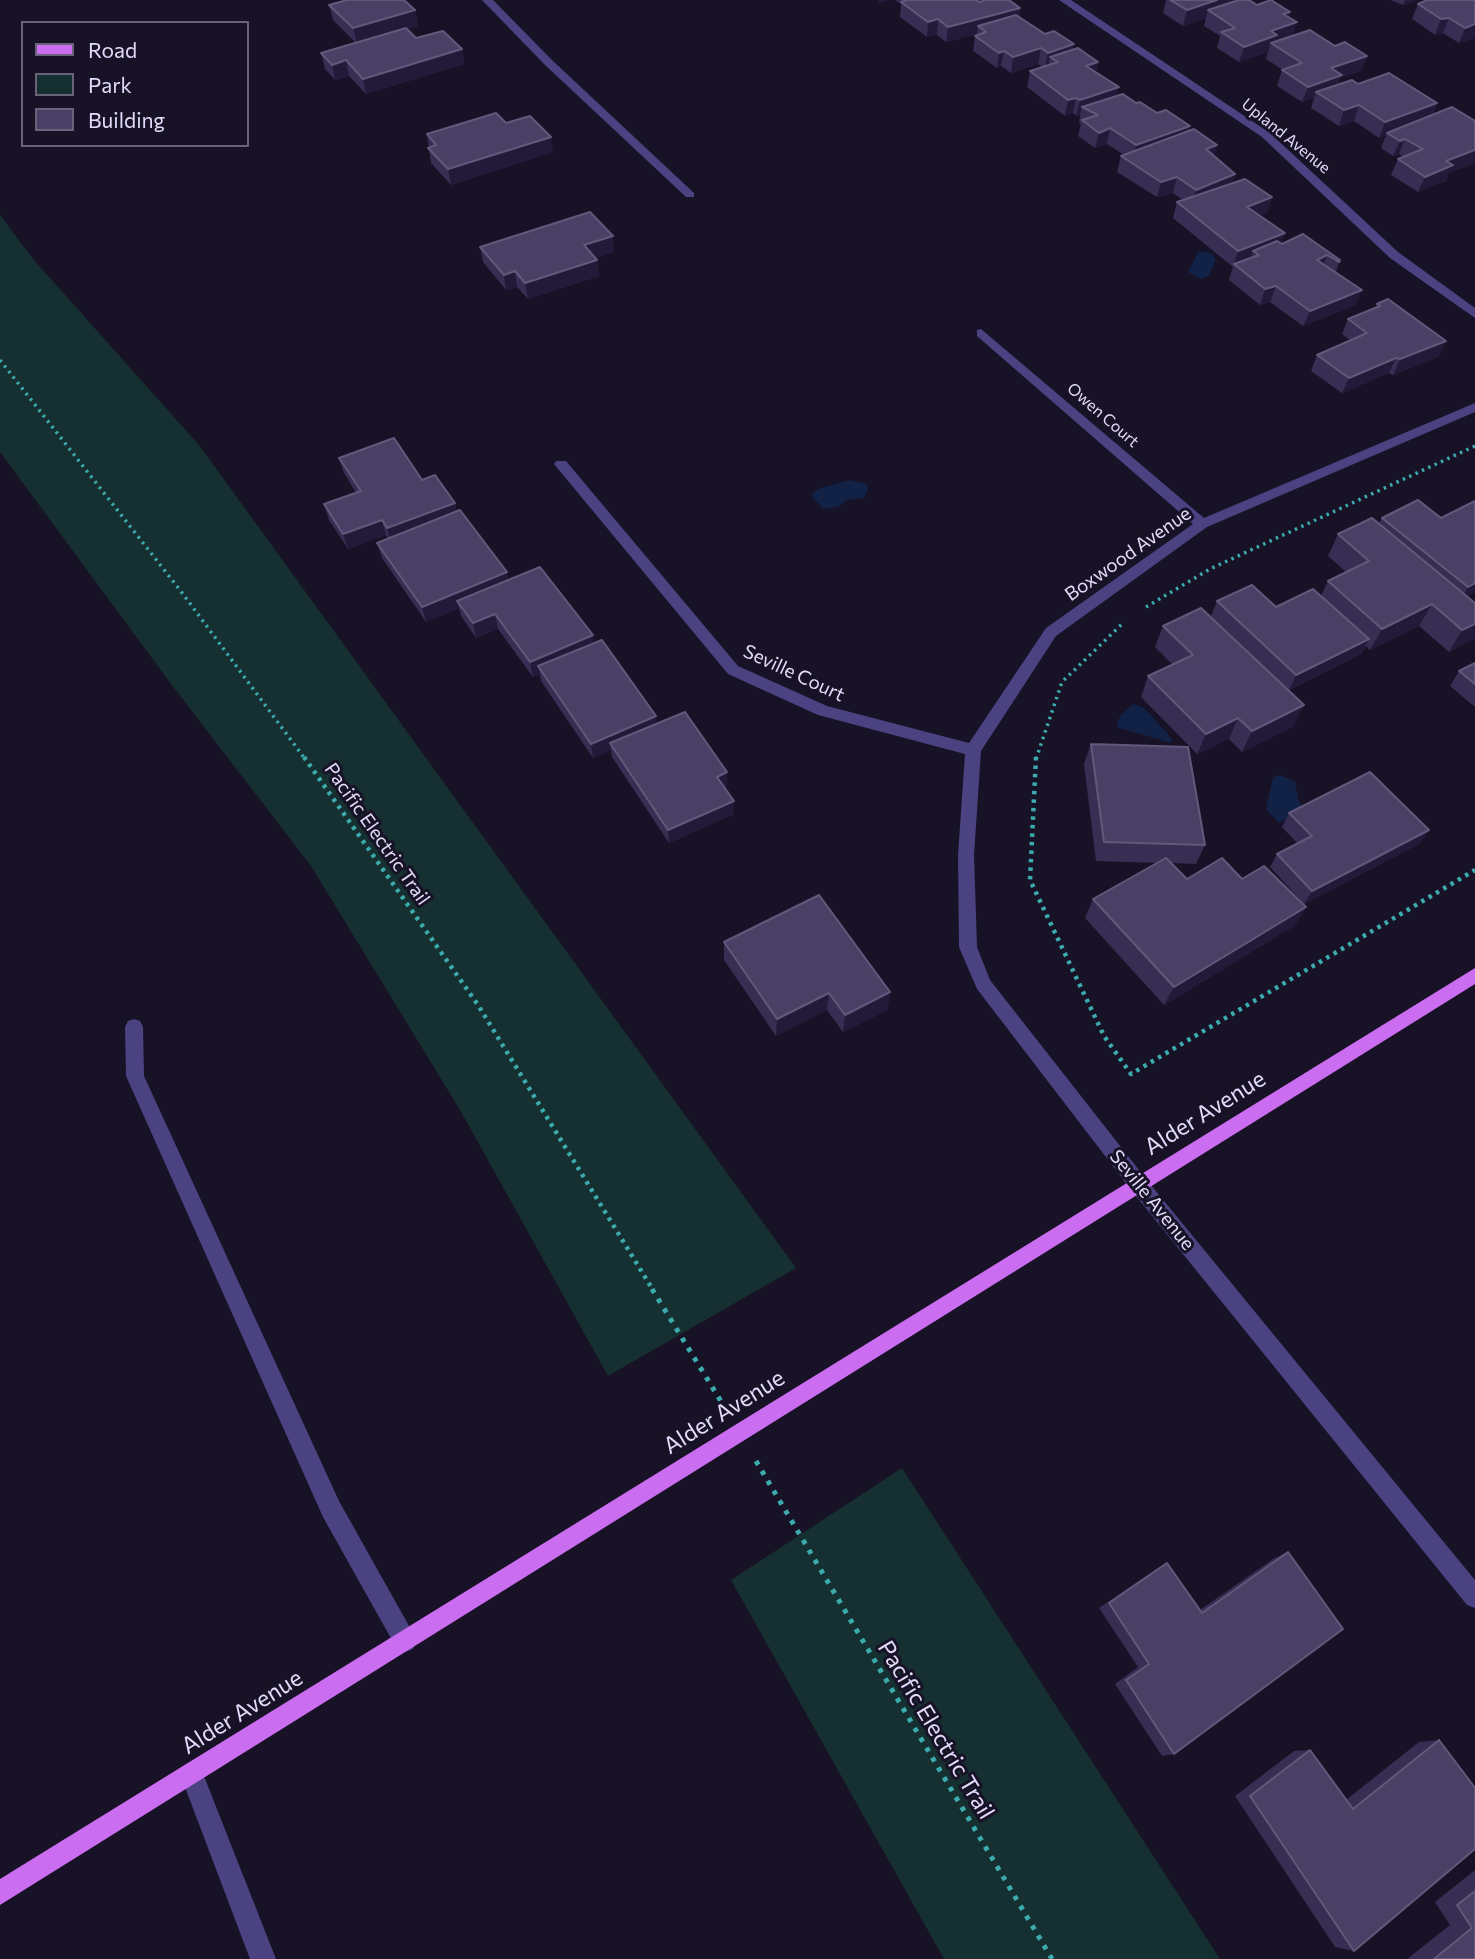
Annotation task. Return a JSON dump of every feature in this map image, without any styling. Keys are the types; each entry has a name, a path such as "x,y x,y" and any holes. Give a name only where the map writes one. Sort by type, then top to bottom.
{"main road":[{"name":"Alder Avenue","path":"0,1893 1475,975"}],"street":[{"path":"487,0 548,62 690,195"},
{"name":"Upland Avenue","path":"1064,0 1266,135 1394,255 1475,314"},
{"name":"Owen Court","path":"981,333 1202,524"},
{"name":"Boxwood Avenue","path":"973,750 1051,632 1202,524 1475,407"},
{"name":"Seville Court","path":"561,464 733,670 823,711 973,750"},
{"name":"Seville Avenue","path":"973,750 966,855 968,947 983,984 1139,1185 1475,1597"},
{"path":"134,1027 135,1076 331,1509 405,1641"},
{"path":"192,1774 263,1959"}],"path":[{"name":"Pacific Electric Trail","path":"0,360 183,594 310,765 470,993 691,1352"},
{"path":"1141,609 1210,569 1475,446"},
{"path":"1130,616 1062,681 1034,763 1030,880 1104,1035 1131,1074 1475,870"},
{"name":"Pacific Electric Trail","path":"790,1519 1052,1959"}],"green space":[{"path":"0,215 33,259 199,445 796,1268 608,1376 460,1110 311,866 171,684 0,452"},
{"path":"902,1468 1220,1959 944,1959 731,1580"}],"water":[{"path":"1199,251 1211,253 1216,259 1209,276 1201,279 1188,272"},
{"path":"849,480 867,484 868,490 864,498 847,500 838,507 824,509 813,498 812,493 818,489"},
{"path":"1133,704 1142,707 1151,715 1172,739 1171,743 1116,727 1120,716"},
{"path":"1279,775 1295,781 1298,799 1304,809 1279,823 1266,809 1273,778"}],"building":[{"path":"347,0 404,0 415,10 353,28 329,5"},
{"path":"1009,0 1020,8 948,27 938,19 928,22 901,2"},
{"path":"1170,0 1217,0 1187,10"},
{"path":"1239,0 1249,0 1257,5 1271,0 1290,12 1283,14 1297,22 1271,31 1277,35 1244,47 1221,32 1235,28 1208,10"},
{"path":"1427,0 1475,0 1475,24 1465,28 1449,18 1441,19 1418,4"},
{"path":"1016,15 1045,34 1054,31 1074,44 1048,53 1041,48 1013,57 1004,51 999,53 975,36 986,32 978,26"},
{"path":"406,28 416,38 443,31 462,49 363,79 346,60 332,65 321,53"},
{"path":"1310,30 1335,46 1345,42 1367,56 1331,68 1342,75 1308,87 1282,70 1302,63 1271,43"},
{"path":"1078,48 1098,62 1086,66 1119,87 1080,100 1068,100 1030,71 1058,62 1050,57"},
{"path":"1389,73 1437,103 1385,122 1359,105 1344,110 1316,92 1352,80 1358,84"},
{"path":"1123,94 1157,113 1166,110 1190,126 1136,145 1110,128 1099,133 1082,120 1098,115 1082,107"},
{"path":"1452,107 1475,121 1475,150 1446,161 1453,165 1425,177 1398,159 1423,149 1387,133"},
{"path":"496,113 506,123 530,116 551,137 448,169 428,148 436,145 427,134"},
{"path":"1194,129 1217,145 1206,149 1235,174 1196,190 1177,177 1161,182 1121,156"},
{"path":"1245,179 1272,197 1247,207 1285,233 1238,251 1177,202"},
{"path":"590,212 613,236 584,245 597,260 525,283 515,271 504,275 480,247"},
{"path":"1303,234 1340,260 1339,262 1327,255 1317,260 1362,290 1310,311 1276,286 1265,289 1234,264 1259,255 1253,251 1277,241 1282,244"},
{"path":"1388,299 1446,341 1349,378 1317,355 1367,333 1348,319 1380,306 1377,304"},
{"path":"394,438 422,480 435,475 455,503 387,528 382,520 343,534 324,504 361,491 339,458"},
{"path":"1418,500 1441,518 1475,501 1475,583 1468,587 1382,518"},
{"path":"460,510 507,572 422,607 377,543"},
{"path":"1372,518 1475,603 1475,624 1462,630 1432,604 1382,629 1328,581 1369,561 1338,534"},
{"path":"540,567 593,635 530,662 495,614 473,623 457,601"},
{"path":"1252,585 1276,607 1313,589 1369,639 1296,675 1217,601"},
{"path":"1201,608 1304,705 1252,731 1238,718 1206,734 1148,676 1193,655 1163,626"},
{"path":"602,640 656,716 591,744 538,666"},
{"path":"1475,663 1475,684 1459,671"},
{"path":"685,712 727,772 717,777 734,801 668,830 610,743"},
{"path":"1091,744 1188,747 1205,845 1104,842"},
{"path":"1370,772 1429,830 1312,891 1277,854 1312,836 1289,813"},
{"path":"1166,858 1187,879 1222,858 1242,879 1264,866 1306,907 1174,987 1093,899"},
{"path":"819,895 890,992 845,1015 829,993 777,1019 724,942"},
{"path":"1288,1552 1343,1629 1174,1754 1126,1680 1149,1664 1109,1603 1167,1563 1202,1613"},
{"path":"1439,1740 1475,1788 1475,1849 1354,1951 1250,1796 1310,1750 1353,1809"},
{"path":"1475,1891 1475,1959 1434,1959 1472,1928 1457,1905"}]}
